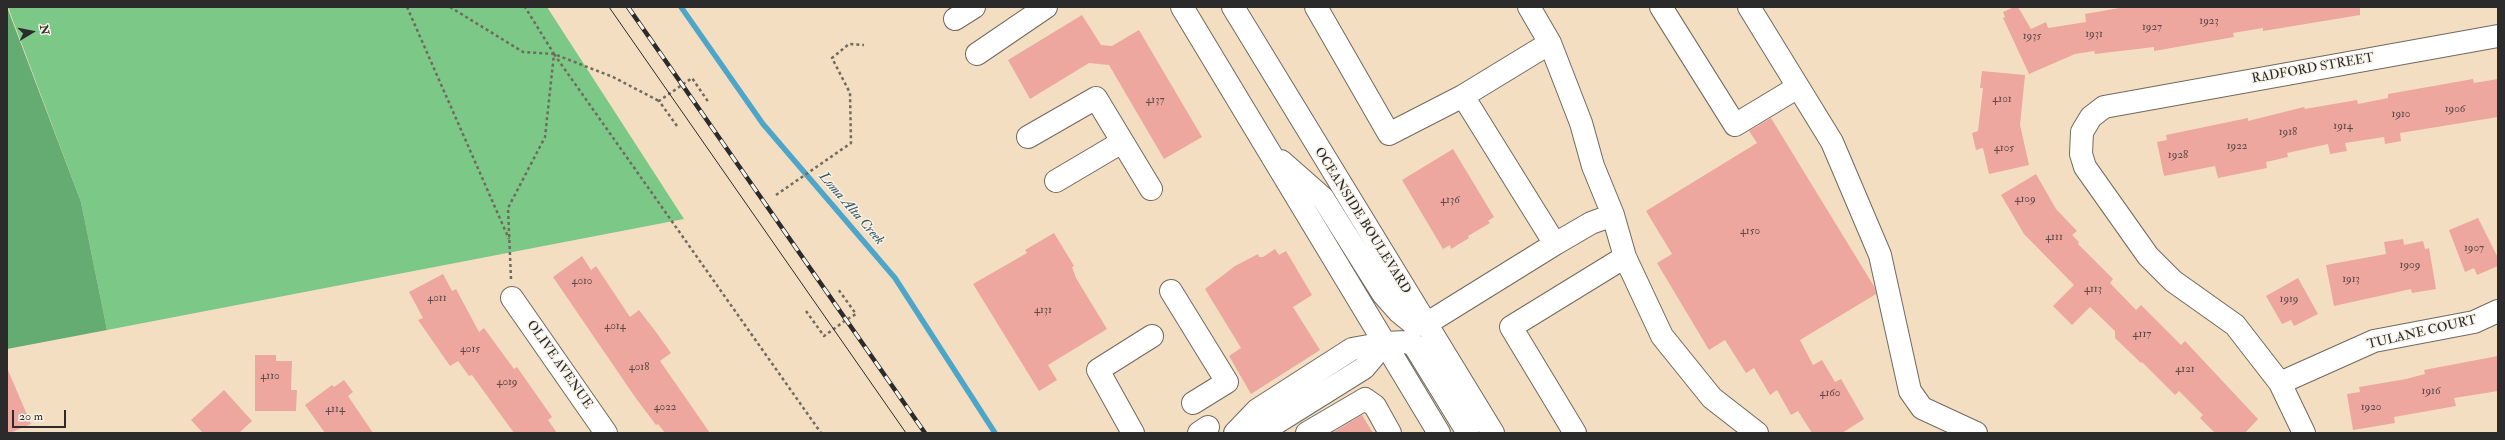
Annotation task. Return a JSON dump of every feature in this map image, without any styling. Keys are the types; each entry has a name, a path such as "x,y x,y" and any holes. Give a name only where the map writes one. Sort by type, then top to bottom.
{"main road":[{"path":"955,20 974,7"},
{"path":"977,54 1046,7"},
{"path":"1182,7 1439,433"},
{"name":"OCEANSIDE BOULEVARD","path":"1233,7 1493,433"},
{"path":"1316,7 1389,134 1463,96 1550,43"},
{"path":"1529,7 1550,43 1581,123 1593,166 1613,215 1625,257 1662,336 1712,398 1757,433"},
{"path":"1661,7 1734,125 1798,87"},
{"path":"1749,7 1832,142 1880,255 1910,391 1922,408 1976,433"},
{"name":"RADFORD STREET","path":"2304,433 2280,383 2235,325 2173,281 2148,256 2085,167 2080,154 2082,132 2091,117 2104,107 2498,36"},
{"path":"1463,96 1555,244"},
{"path":"1028,137 1096,98 1151,189"},
{"path":"1056,181 1122,142"},
{"path":"1264,145 1323,198 1383,294 1398,312 1416,325 1426,324 1591,223 1613,215"},
{"path":"1575,433 1510,327 1625,257"},
{"path":"1171,291 1227,382 1193,403"},
{"name":"OLIVE AVENUE","path":"512,298 606,433"},
{"name":"TULANE COURT","path":"2280,383 2374,341 2474,322 2498,311"},
{"path":"1133,433 1098,370 1152,336"},
{"path":"1235,433 1257,410 1352,349 1384,343 1406,342 1414,346 1468,433"},
{"path":"1248,433 1268,428 1364,368 1384,343"},
{"path":"1307,433 1364,399 1375,406 1390,433"}],"path":[{"path":"407,7 510,242"},
{"path":"450,7 523,52 554,54 613,77 659,101 677,126"},
{"path":"525,7 554,54 821,433"},
{"path":"776,195 851,143 850,93 832,58 849,44 864,45"},
{"path":"512,298 508,208 545,138 554,54"},
{"path":"659,101 692,78 709,103"},
{"path":"806,311 824,336 856,314 838,289"}],"green space":[{"path":"7,7 81,202 107,330 7,349"},
{"path":"8,7 547,7 684,219 107,330 81,202"}],"building":[{"path":"2014,7 2018,7 2031,29 2046,22 2048,28 2086,22 2085,14 2125,7 2360,7 2360,15 2263,31 2263,28 2233,33 2234,37 2154,51 2154,47 2095,54 2094,51 2075,54 2029,74 2003,18 2005,17 2003,12"},
{"path":"1082,15 1101,45 1112,46 1139,30 1202,137 1164,159 1109,65 1089,63 1030,99 1008,60"},
{"path":"1982,71 2025,75 2020,125 2029,165 1989,174 1983,148 1976,150 1972,133 1978,131 1983,88 1980,88"},
{"path":"2473,79 2474,83 2498,79 2498,117 2400,133 2401,141 2385,144 2384,137 2345,143 2347,151 2330,154 2328,144 2287,153 2288,157 2266,162 2267,168 2218,178 2215,166 2164,176 2157,142 2167,140 2166,135 2248,118 2248,121 2304,107 2305,109 2357,100 2358,104 2388,98 2388,94"},
{"path":"1771,118 1875,288 1876,294 1800,340 1813,365 1822,360 1835,382 1841,379 1864,419 1842,433 1812,433 1798,411 1791,415 1777,390 1770,395 1754,368 1746,373 1725,340 1709,350 1657,263 1672,254 1646,211 1757,143 1749,131"},
{"path":"1453,149 1494,217 1488,221 1490,223 1468,236 1469,238 1451,249 1450,245 1443,249 1402,180"},
{"path":"2036,174 2056,209 2077,231 2072,235 2079,242 2078,244 2113,279 2110,283 2136,310 2141,305 2181,345 2185,341 2258,419 2245,433 2215,433 2200,418 2203,415 2179,391 2175,395 2142,362 2141,363 2115,338 2115,331 2090,307 2072,325 2053,306 2074,285 2024,234 2001,195"},
{"path":"2478,218 2498,258 2498,266 2477,275 2474,268 2465,272 2449,230"},
{"path":"1054,233 1074,266 1072,267 1076,278 1107,329 1048,365 1057,380 1039,391 973,284 1027,253 1025,250"},
{"path":"2403,239 2404,245 2423,241 2425,249 2429,248 2436,289 2412,293 2411,289 2334,306 2326,265 2386,254 2384,242"},
{"path":"1275,249 1279,255 1286,251 1312,295 1293,307 1320,350 1251,394 1229,356 1241,348 1205,289 1235,266 1258,254 1259,257 1263,257"},
{"path":"582,256 591,270 596,266 630,317 639,310 656,332 671,353 660,361 710,433 665,433 658,424 656,425 635,397 553,277"},
{"path":"443,274 452,291 456,289 479,332 484,328 514,369 517,367 552,417 548,420 557,433 514,433 472,375 469,376 458,361 450,366 418,320 423,318 409,292"},
{"path":"2298,278 2318,314 2294,326 2291,320 2282,324 2266,296"},
{"path":"255,355 276,355 276,361 292,361 291,390 297,390 296,411 255,411"},
{"path":"2498,356 2498,391 2454,398 2456,406 2394,417 2395,423 2353,430 2347,394 2360,392 2359,387 2406,379 2425,374 2424,370"},
{"path":"7,368 31,424 10,433 7,433"},
{"path":"344,380 353,392 348,396 373,433 325,433 305,405 332,385 334,387"},
{"path":"224,390 252,421 239,433 203,433 191,420"},
{"path":"1362,415 1373,433 1332,433"}],"waterway":[{"name":"Loma Alta Creek","path":"681,7 763,124 895,278 995,433"}],"tram line":[{"path":"609,7 906,433"}],"railway":[{"path":"628,7 925,433"}]}
